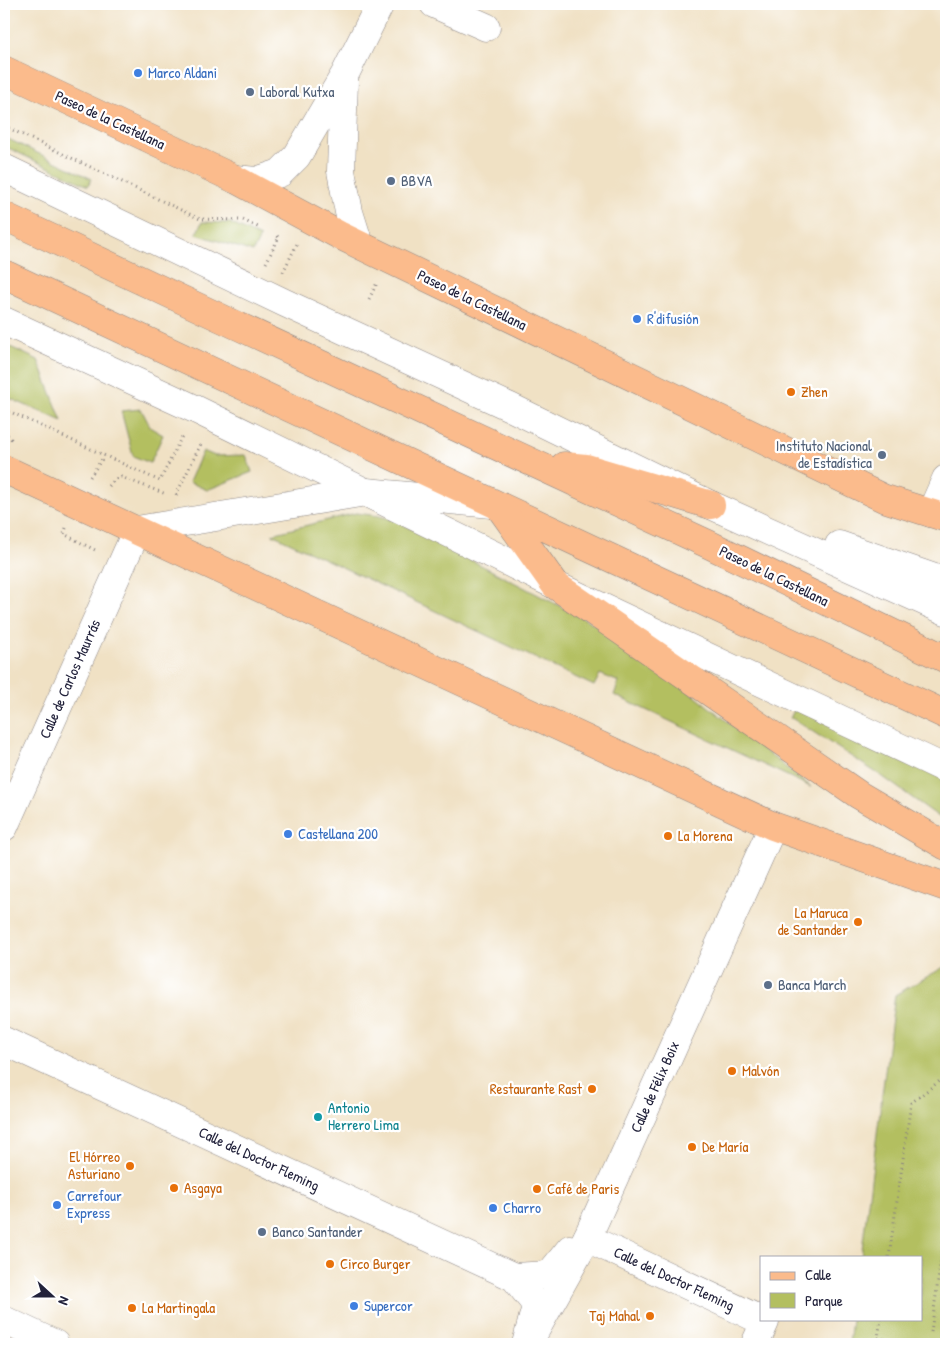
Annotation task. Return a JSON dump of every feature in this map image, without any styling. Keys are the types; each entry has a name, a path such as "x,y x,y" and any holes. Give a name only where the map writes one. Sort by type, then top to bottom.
{"main road":[{"name":"Paseo de la Castellana","path":"4,70 236,179 359,244 576,351 883,498 939,515"},
{"name":"Paseo de la Castellana","path":"4,216 540,465 946,659"},
{"path":"4,274 946,715"},
{"path":"540,465 586,468 711,506"},
{"path":"4,469 773,826 946,887"},
{"path":"498,504 555,585 859,795 946,846"}],"street":[{"path":"236,179 256,181 280,173 297,156 344,74 380,4"},
{"path":"434,4 486,27"},
{"path":"344,74 341,171 349,212 359,244"},
{"path":"4,168 285,303 510,408 711,506 946,611"},
{"path":"4,321 195,409 555,585 946,769"},
{"path":"939,515 946,479"},
{"path":"137,530 366,492 498,504"},
{"path":"711,506 850,549 946,582"},
{"name":"Calle de Carlos Maurrás","path":"4,827 137,530"},
{"name":"Calle de Félix Boix","path":"527,1344 592,1228 773,826"},
{"name":"Calle del Doctor Fleming","path":"4,1041 514,1277 534,1302 536,1310 527,1344"},
{"name":"Calle del Doctor Fleming","path":"514,1277 549,1275 592,1228 760,1319"},
{"path":"4,1320 55,1344"},
{"name":"Calle del Doctor Fleming","path":"755,1344 765,1322 761,1320"}],"path":[{"path":"4,126 200,219 243,220 264,230"},
{"path":"264,267 279,237 272,233"},
{"path":"282,274 297,243"},
{"path":"4,409 160,481 185,428"},
{"path":"104,492 115,479 121,477 146,485 164,494 176,494 205,436"},
{"path":"889,1256 911,1103 946,1076"},
{"path":"931,1332 946,1222"},
{"path":"877,1344 881,1320"},
{"path":"878,1338 904,1343 924,1344"}],"green space":[{"path":"4,137 92,179 88,186 4,146"},
{"path":"202,222 230,223 260,237 253,252 196,234"},
{"path":"4,344 38,360 62,421 4,396"},
{"path":"141,409 151,428 163,435 150,463 133,456 121,411"},
{"path":"203,451 215,456 246,455 252,472 207,490 189,482"},
{"path":"356,513 394,520 606,630 658,667 811,787 614,695 619,682 600,674 594,686 272,534"},
{"path":"796,708 946,780 946,822 883,777 790,717"},
{"path":"946,966 946,1344 849,1344 852,1320 922,1320 922,1256 861,1256 895,995"}],"place":[{"name":"Marco Aldani","path":"138,73"},
{"name":"Laboral Kutxa","path":"250,92"},
{"name":"BBVA","path":"391,181"},
{"name":"R'difusión","path":"637,319"},
{"name":"Zhen","path":"791,392"},
{"name":"Instituto Nacional de Estadística","path":"882,455"},
{"name":"Castellana 200","path":"288,834"},
{"name":"La Morena","path":"668,836"},
{"name":"La Maruca de Santander","path":"858,922"},
{"name":"Banca March","path":"768,985"},
{"name":"Malvón","path":"732,1071"},
{"name":"Restaurante Rast","path":"592,1089"},
{"name":"Antonio Herrero Lima","path":"318,1117"},
{"name":"De María","path":"692,1147"},
{"name":"El Hórreo Asturiano","path":"130,1166"},
{"name":"Asgaya","path":"174,1188"},
{"name":"Café de Paris","path":"537,1189"},
{"name":"Carrefour Express","path":"57,1205"},
{"name":"Charro","path":"493,1208"},
{"name":"Banco Santander","path":"262,1232"},
{"name":"Circo Burger","path":"330,1264"},
{"name":"Supercor","path":"354,1306"},
{"name":"La Martingala","path":"132,1308"},
{"name":"Taj Mahal","path":"650,1316"}]}
